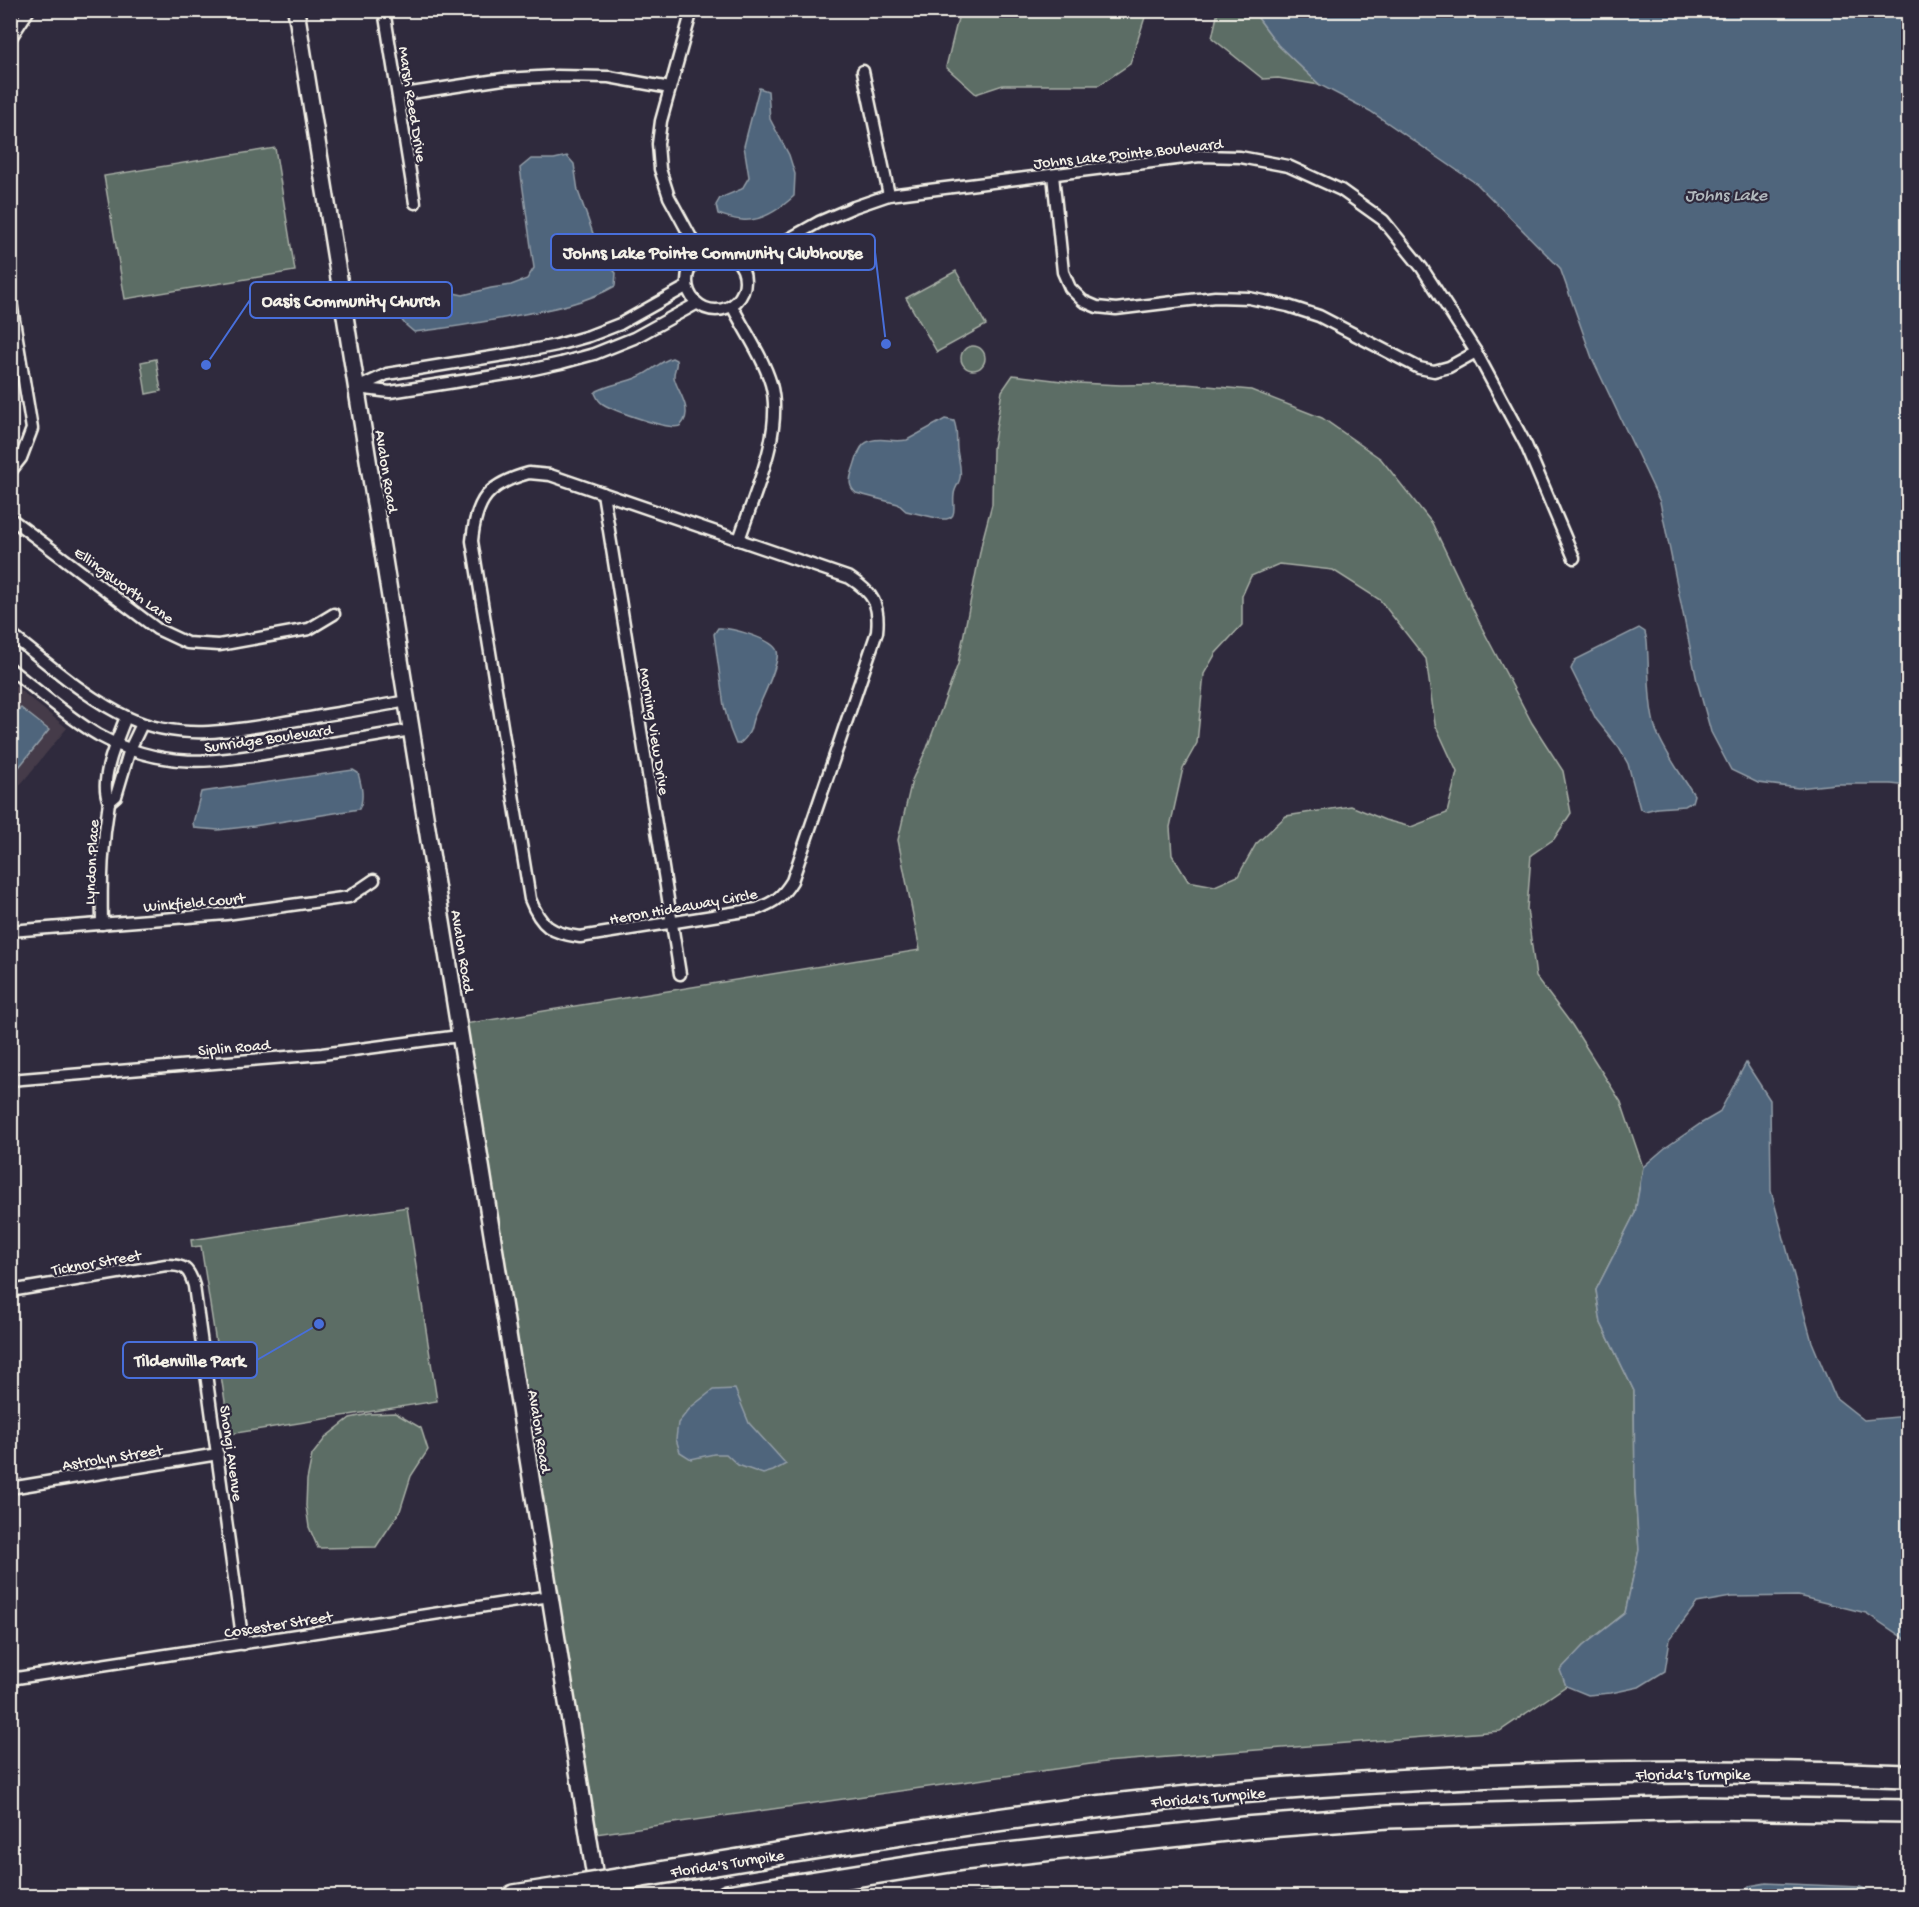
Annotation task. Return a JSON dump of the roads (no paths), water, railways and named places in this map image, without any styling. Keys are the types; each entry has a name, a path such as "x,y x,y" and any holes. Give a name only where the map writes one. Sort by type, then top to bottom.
{"highway":[{"name":"Florida's Turnpike","path":"514,1896 1004,1820 1095,1807 1241,1792 1563,1774 1705,1772 1908,1776"},
{"name":"Florida's Turnpike","path":"727,1896 963,1859 1233,1829 1388,1817 1701,1808 1908,1812"}],"main road":[{"name":"Avalon Road","path":"296,10 598,1896"}],"street":[{"path":"10,39 29,10"},
{"name":"Marsh Reed Drive","path":"384,10 415,203"},
{"path":"692,10 661,121 658,144 660,169 669,197 701,256"},
{"path":"863,71 889,195"},
{"path":"398,95 503,79 557,76 609,77 670,88"},
{"name":"Johns Lake Pointe Boulevard","path":"741,266 819,222 889,195 1200,156 1239,157 1288,166 1341,190 1383,220 1422,268 1476,352 1526,445 1574,558"},
{"path":"1053,175 1063,272 1070,288 1083,302 1097,307 1116,309 1215,297 1249,298 1288,306 1319,316 1419,368 1434,371 1449,367 1476,352"},
{"path":"720,252 732,256 741,266 745,288 741,297 732,306 718,311 706,309 696,304 690,296 686,287 687,274 692,264 701,256 720,252"},
{"path":"357,388 387,374 557,345 620,324 686,287"},
{"path":"10,296 32,429 21,458 10,472"},
{"path":"357,388 390,392 520,372 594,354 634,338 696,304"},
{"path":"732,306 764,366 775,408 768,453 739,540"},
{"path":"517,353 520,372"},
{"name":"Heron Hideaway Circle","path":"530,473 550,475 603,493 850,578 865,588 875,602 879,615 877,632 792,881 783,894 771,904 757,909 580,937 562,935 546,927 537,915 530,899 472,541 474,522 480,504 492,490 508,479 530,473"},
{"name":"Morning View Drive","path":"603,493 680,974"},
{"name":"Ellingsworth Lane","path":"10,518 157,628 187,643 219,645 309,630 334,614"},
{"name":"Sunridge Boulevard","path":"10,634 111,710 142,724 180,732 214,733 406,701"},
{"name":"Sunridge Boulevard","path":"10,669 98,735 130,749 179,761 222,761 411,730"},
{"path":"126,717 107,774 106,796 109,802 116,796 130,749 142,724"},
{"name":"Lyndon Place","path":"102,924 101,868 109,802"},
{"name":"Winkfield Court","path":"10,932 226,914 349,897 374,880"},
{"name":"Siplin Road","path":"10,1080 322,1054 459,1036"},
{"name":"Ticknor Street","path":"10,1291 166,1265 178,1265 186,1269"},
{"name":"Shongi Avenue","path":"186,1269 192,1277 194,1286 243,1644"},
{"name":"Astrolyn Street","path":"10,1488 218,1454"},
{"name":"Coscester Street","path":"10,1679 549,1596"}],"water":[{"name":"Johns Lake","path":"1253,11 1908,11 1908,786 1836,784 1798,788 1758,783 1731,770 1711,732 1697,681 1660,502 1592,358 1560,268 1477,184 1370,111 1320,85 1278,45"},
{"path":"759,88 768,91 770,119 789,155 795,174 794,196 764,217 749,220 736,219 718,214 716,205 720,198 742,189 749,177 744,146"},
{"path":"567,156 574,164 578,191 601,256 616,273 615,286 568,305 506,318 414,332 406,325 401,316 404,302 431,296 440,290 463,295 511,285 527,279 534,268 520,168 531,159 554,159"},
{"path":"672,358 676,360 674,377 684,400 686,413 681,425 667,426 643,420 601,403 595,393 642,375"},
{"path":"945,419 954,421 961,471 954,493 954,512 951,517 941,519 906,511 898,504 854,491 850,484 851,475 862,446 871,440 907,440"},
{"path":"718,628 760,638 777,651 776,664 765,694 750,730 739,744 736,744 730,729 724,706 714,634"},
{"path":"1639,628 1645,632 1647,641 1653,721 1660,739 1694,795 1692,802 1685,806 1645,811 1640,809 1628,764 1619,748 1596,719 1571,669 1575,660"},
{"path":"21,708 49,730 11,777 11,716"},
{"path":"353,770 358,773 361,786 362,800 359,809 254,826 218,830 194,828 193,823 201,792"},
{"path":"1746,1063 1770,1100 1771,1191 1812,1342 1835,1397 1864,1420 1908,1416 1908,1641 1866,1613 1798,1596 1731,1597 1697,1603 1670,1639 1665,1671 1639,1687 1588,1695 1566,1686 1560,1670 1583,1646 1625,1613 1639,1550 1635,1491 1634,1391 1601,1323 1596,1290 1635,1213 1643,1167 1665,1148 1719,1113"},
{"path":"735,1389 749,1423 786,1464 763,1474 738,1465 726,1454 691,1459 680,1452 676,1439 678,1423 691,1407 713,1390"},
{"path":"1766,1883 1860,1887 1871,1896 1738,1896 1749,1886"}],"place":[{"name":"Johns Lake Pointe Community Clubhouse","path":"886,344"},
{"name":"Oasis Community Church","path":"206,365"},
{"name":"Tildenville Park","path":"319,1324"}]}
